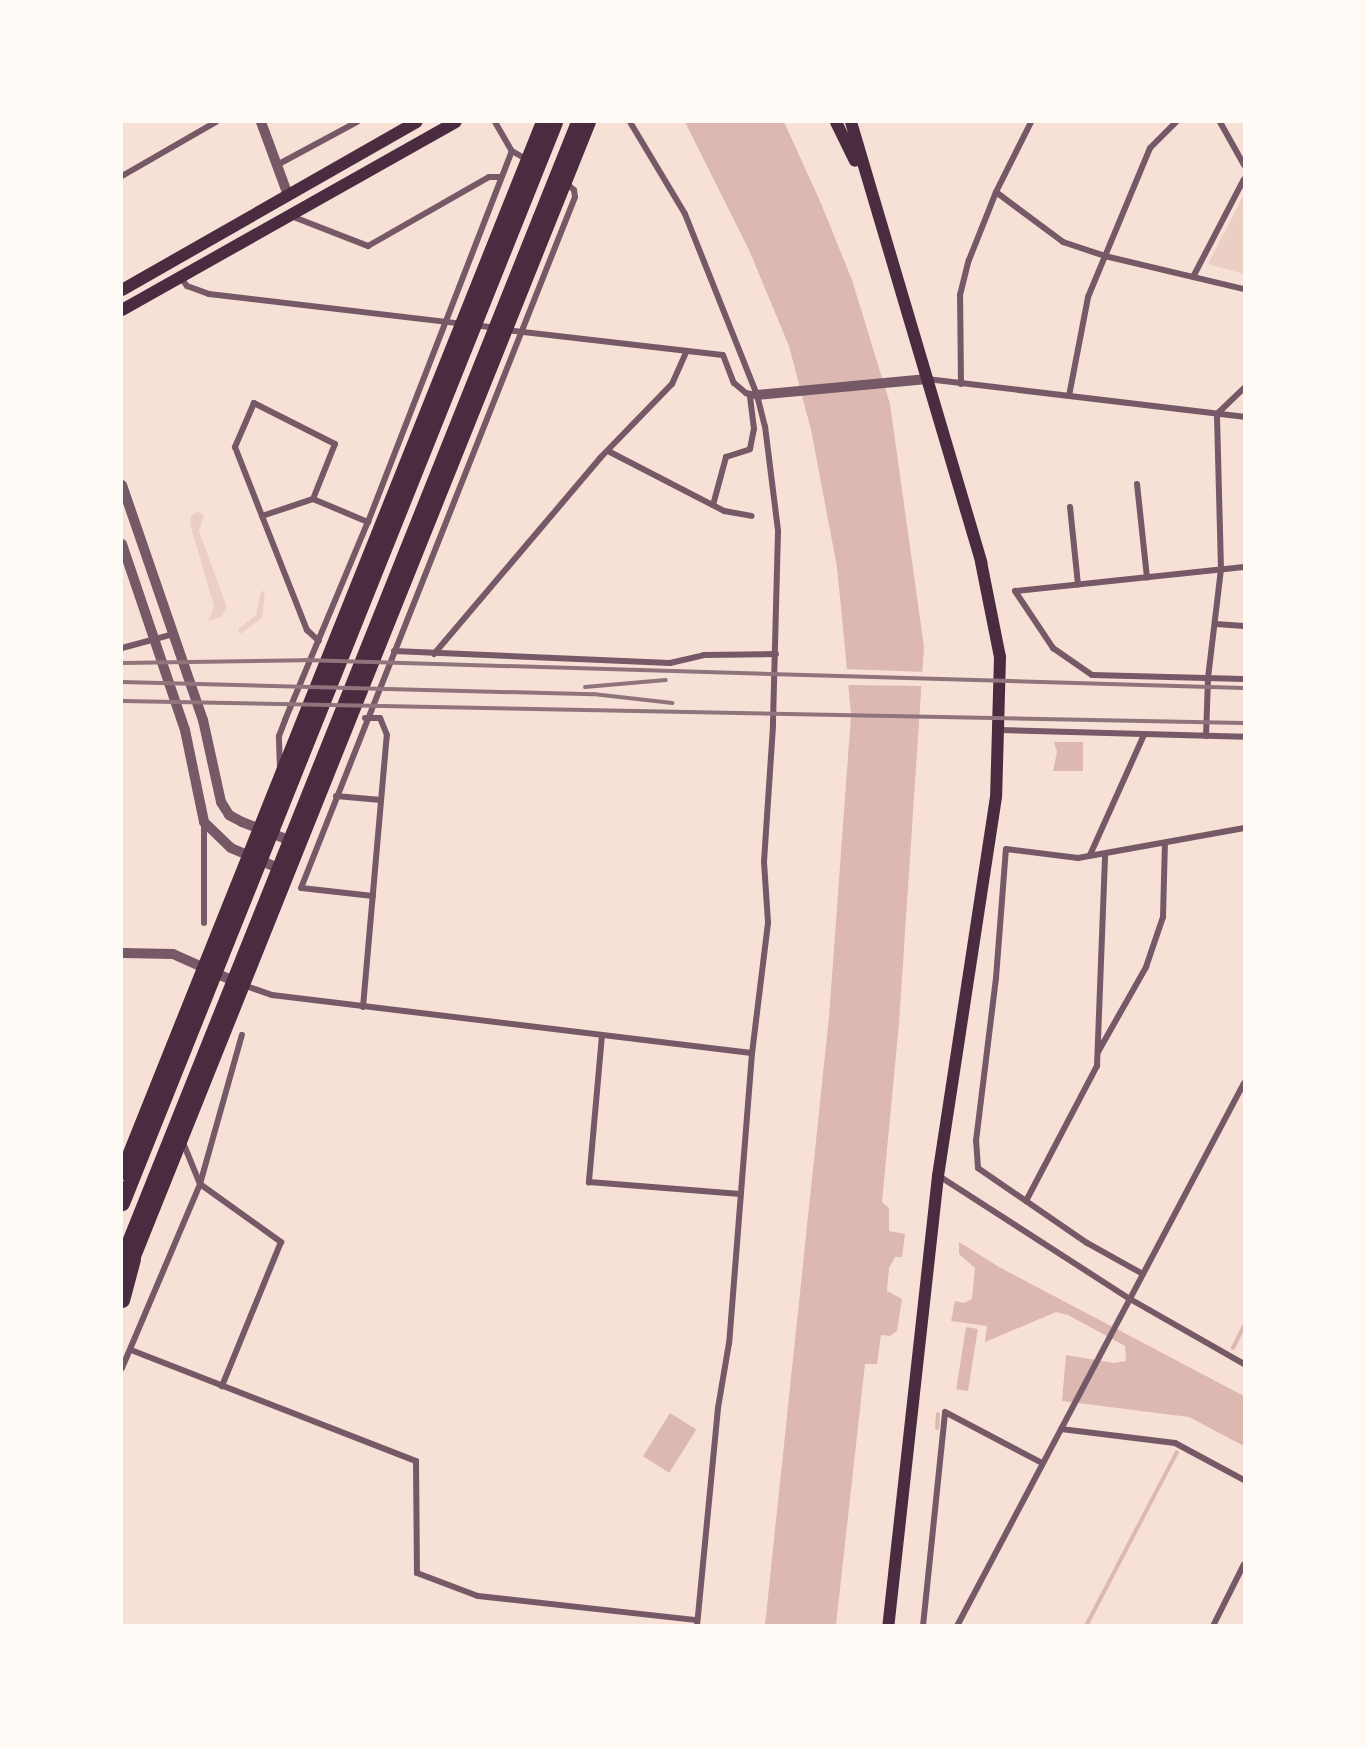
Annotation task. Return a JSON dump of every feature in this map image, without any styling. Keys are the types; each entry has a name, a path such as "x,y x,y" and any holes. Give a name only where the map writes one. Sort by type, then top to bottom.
{"highway":[{"path":"122,1173 543,122"},
{"path":"122,1203 555,122"},
{"path":"122,1288 127,1259 578,122"},
{"path":"122,1300 127,1259 182,1139 589,122"}],"main road":[{"path":"122,290 417,122"},
{"path":"122,310 456,122"},
{"path":"836,122 869,189"},
{"path":"851,122 981,562 1000,657 1000,730 996,797 938,1176 888,1626"}],"street":[{"path":"122,177 216,122"},
{"path":"261,122 288,195"},
{"path":"277,165 357,122"},
{"path":"373,896 301,888 365,718 394,651 575,197 569,184 512,151 495,122"},
{"path":"131,1350 416,1461 417,1573 478,1596 697,1623 718,1408 729,1343 752,1053 768,923 764,862 776,654 778,531 765,426 685,214 630,122"},
{"path":"961,384 960,295 969,260 996,192 1031,122"},
{"path":"1069,396 1088,297 1150,148 1176,122"},
{"path":"1221,122 1245,165"},
{"path":"281,774 279,736 368,522 512,151"},
{"path":"289,215 368,246 489,177 500,177"},
{"path":"1193,277 1245,179"},
{"path":"996,192 1062,242 1105,256 1245,289"},
{"path":"181,278 188,285 209,294 723,355 734,383 753,394 927,379 1245,417"},
{"path":"434,654 608,451 672,384 687,351"},
{"path":"1206,736 1208,678 1221,570 1217,414 1245,388"},
{"path":"713,505 726,457 750,449 754,429 753,394"},
{"path":"313,499 335,444 254,403 234,447 307,630 320,641"},
{"path":"608,451 713,505 752,516"},
{"path":"1137,484 1147,577"},
{"path":"122,485 204,720 221,802 229,814 300,845"},
{"path":"262,516 313,499 368,522"},
{"path":"1070,507 1078,585"},
{"path":"122,544 185,730 204,822 204,923"},
{"path":"1245,567 1015,591 1053,648 1092,675 1245,679"},
{"path":"1216,624 1245,626"},
{"path":"122,648 174,634"},
{"path":"394,651 670,663 704,655 776,654"},
{"path":"363,1007 381,800 385,724 380,718 365,718"},
{"path":"1000,730 1245,737"},
{"path":"342,741 360,734"},
{"path":"1090,855 1144,735"},
{"path":"336,796 381,800"},
{"path":"204,822 213,835 248,856 289,872"},
{"path":"1143,1274 1087,1243 978,1168 976,1141 996,978 1006,849 1052,856 1106,854 1245,828"},
{"path":"1098,1054 1146,967 1163,916 1165,843"},
{"path":"1026,1201 1097,1066 1106,854"},
{"path":"122,953 173,954 243,985 272,995 752,1053"},
{"path":"122,1368 200,1184 242,1035"},
{"path":"602,1035 589,1182 741,1194"},
{"path":"957,1626 1066,1416 1245,1083"},
{"path":"182,1139 200,1184 281,1242 222,1386"},
{"path":"938,1176 1130,1299 1245,1364"},
{"path":"923,1626 945,1412 1042,1462"},
{"path":"1061,1429 1175,1443 1245,1480"},
{"path":"1213,1626 1245,1564"}],"shaded area":[{"path":"685,122 784,122 820,201 852,280 890,404 924,647 899,1023 882,1202 889,1208 889,1231 905,1234 902,1257 895,1257 889,1268 887,1291 902,1299 897,1331 890,1336 881,1335 877,1364 865,1364 836,1625 765,1625 829,1017 851,715 837,567 811,430 789,346 749,250"},
{"path":"1244,194 1244,274 1208,264"},
{"path":"198,511 204,516 199,531 227,608 222,616 208,622 214,606 190,524 191,516"},
{"path":"265,590 262,618 240,634 238,629 256,615 261,592"},
{"path":"1054,742 1083,742 1083,771 1053,771 1057,752"},
{"path":"959,1242 999,1267 1244,1396 1244,1446 1189,1417 1062,1401 1066,1355 1114,1363 1126,1361 1125,1346 1068,1315 1056,1312 985,1342 987,1326 951,1321 955,1301 964,1303 972,1299 975,1268 959,1254"},
{"path":"966,1327 978,1329 968,1391 956,1389"},
{"path":"670,1413 696,1429 669,1473 643,1456"}],"pier":[{"path":"844,669 926,672 926,686 846,685"}],"waterway":[{"path":"1233,1348 1244,1325"},
{"path":"937,1428 938,1414"},
{"path":"1086,1626 1177,1452"}],"railway":[{"path":"122,663 304,660 1244,688"},
{"path":"585,687 666,680"},
{"path":"122,682 593,694 672,703"},
{"path":"122,701 1244,723"}]}
